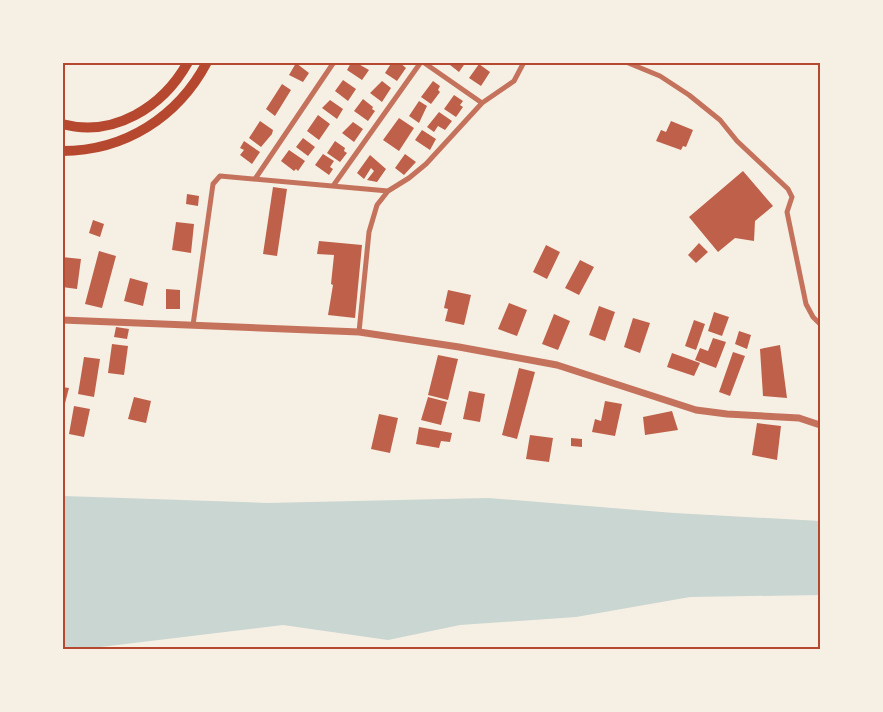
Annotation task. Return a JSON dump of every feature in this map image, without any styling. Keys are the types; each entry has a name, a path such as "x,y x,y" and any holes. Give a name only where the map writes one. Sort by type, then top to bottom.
{"highway":[{"path":"62,124 79,129 99,128 139,114 174,83 188,62"},
{"path":"62,151 82,151 105,147 145,130 182,100 198,79 207,62"}],"street":[{"path":"254,179 334,62"},
{"path":"333,186 422,62 482,103"},
{"path":"359,332 369,232 377,205 388,191 409,178 426,164 482,103 514,81 524,62"},
{"path":"536,62 552,62"},
{"path":"626,62 653,73 689,95 720,120 737,141 788,189 792,197 787,212 806,304 813,317 820,324"},
{"path":"193,325 213,184 220,176 388,191"},
{"path":"62,320 359,332 459,347 557,365 696,410 726,414 799,418 820,426"}],"shaded area":[{"path":"63,496 267,503 488,498 674,513 820,521 820,595 690,597 576,617 460,625 388,640 283,625 84,649 63,649"}],"building":[{"path":"355,62 369,70 362,80 347,70 351,63 353,65"},
{"path":"392,62 399,62 406,68 397,81 385,73"},
{"path":"452,62 466,62 459,72 450,65"},
{"path":"296,63 309,73 303,82 289,75"},
{"path":"479,64 490,72 481,86 469,78"},
{"path":"343,80 356,89 348,101 335,91"},
{"path":"382,81 391,88 382,102 370,93"},
{"path":"433,81 440,86 438,90 440,92 431,104 421,97"},
{"path":"282,84 291,90 275,116 266,109"},
{"path":"454,95 463,101 460,105 463,107 456,117 444,109"},
{"path":"363,99 375,111 368,121 354,111"},
{"path":"330,100 343,109 337,119 322,108"},
{"path":"419,101 427,106 419,123 409,116"},
{"path":"439,112 452,121 445,130 438,126 434,132 427,127"},
{"path":"318,115 330,124 319,140 307,131"},
{"path":"399,118 414,128 399,151 383,140"},
{"path":"260,121 273,130 261,147 249,138"},
{"path":"671,121 693,130 686,147 683,146 681,150 656,141 661,130 666,132"},
{"path":"353,122 363,129 354,142 342,133"},
{"path":"422,130 436,139 430,150 415,140"},
{"path":"303,138 315,147 308,156 296,147"},
{"path":"244,141 260,152 252,164 240,155 244,150 240,148"},
{"path":"335,141 345,148 344,151 347,153 340,162 327,153"},
{"path":"289,150 305,161 298,171 296,169 294,171 281,161"},
{"path":"323,154 334,161 330,167 333,169 329,175 315,165"},
{"path":"405,154 416,162 404,175 395,168"},
{"path":"370,155 386,169 377,182 367,180 374,171 371,168 364,179 357,173"},
{"path":"743,171 773,206 755,221 754,241 735,238 718,252 689,217"},
{"path":"273,187 287,189 277,256 263,254"},
{"path":"187,194 199,196 198,206 186,204"},
{"path":"93,220 104,224 100,237 89,233"},
{"path":"176,222 194,224 191,253 172,250"},
{"path":"319,241 362,245 355,318 328,315 333,285 331,284 334,255 317,254"},
{"path":"699,243 708,252 696,263 688,255"},
{"path":"546,245 560,252 547,279 533,272"},
{"path":"99,251 116,256 102,308 85,304"},
{"path":"62,257 81,259 77,289 62,287"},
{"path":"580,260 594,267 579,295 565,288"},
{"path":"130,278 148,283 143,306 124,301"},
{"path":"166,289 180,290 180,309 166,309"},
{"path":"448,290 471,295 464,325 445,321 448,309 444,308"},
{"path":"509,303 527,310 517,336 498,329"},
{"path":"599,306 615,312 605,341 589,335"},
{"path":"714,312 729,317 722,336 708,331"},
{"path":"554,314 570,321 558,350 542,344"},
{"path":"633,318 650,323 640,353 624,347"},
{"path":"694,320 705,324 696,350 685,346"},
{"path":"116,327 129,329 127,339 114,337"},
{"path":"739,331 751,335 747,349 735,344"},
{"path":"713,338 726,342 716,368 695,360 700,348 708,351"},
{"path":"112,344 128,346 124,375 108,373"},
{"path":"780,345 787,398 763,396 760,349"},
{"path":"733,352 745,356 730,396 719,392"},
{"path":"672,353 700,363 694,376 667,367"},
{"path":"438,355 458,359 448,400 428,395"},
{"path":"84,357 100,359 94,397 78,394"},
{"path":"519,368 535,372 517,439 502,435"},
{"path":"62,387 69,388 63,411 62,411"},
{"path":"469,391 485,394 480,422 463,419"},
{"path":"134,397 151,401 146,423 128,419"},
{"path":"428,397 447,402 441,425 421,420"},
{"path":"605,401 622,404 615,436 592,432 595,419 601,421"},
{"path":"74,406 90,409 84,437 69,434"},
{"path":"672,411 678,430 645,435 643,417"},
{"path":"379,414 398,418 390,453 371,449"},
{"path":"757,423 781,426 777,460 752,455"},
{"path":"419,427 452,433 450,442 441,441 439,448 416,444"},
{"path":"530,435 553,438 549,462 526,459"},
{"path":"571,438 582,439 582,447 571,446"}]}
